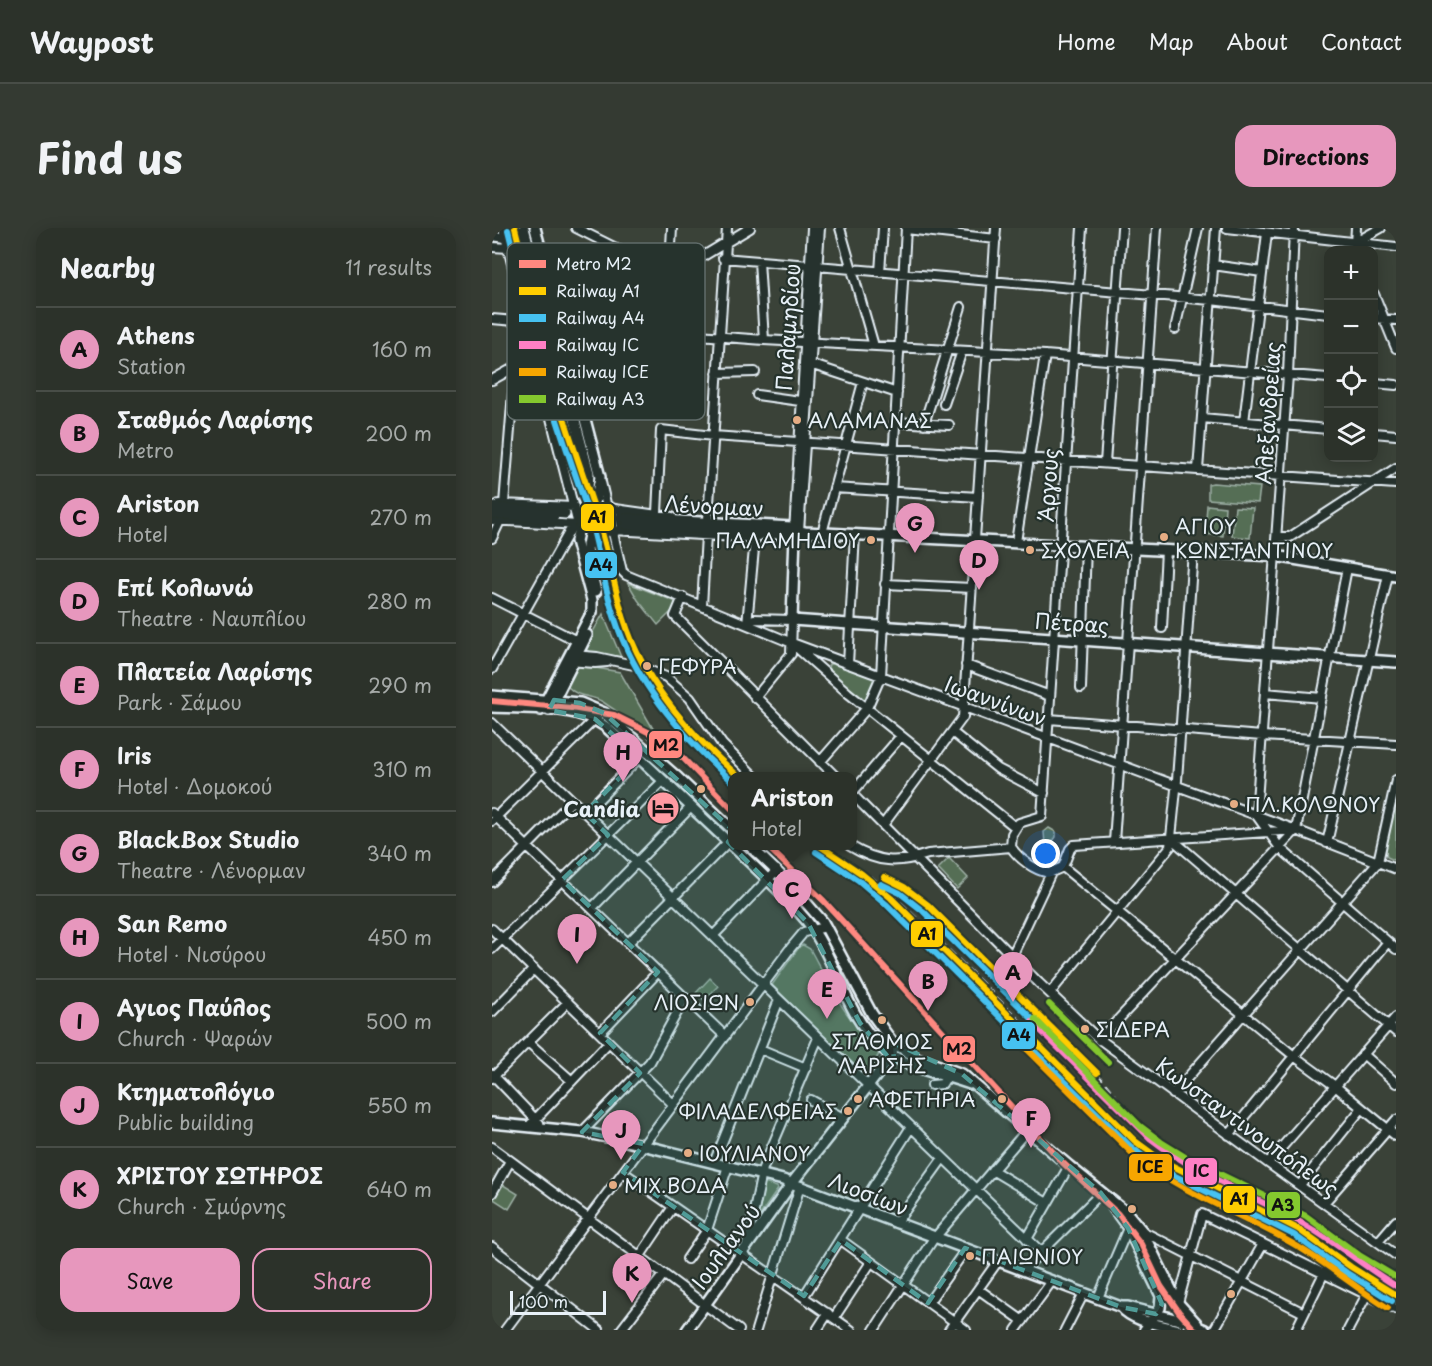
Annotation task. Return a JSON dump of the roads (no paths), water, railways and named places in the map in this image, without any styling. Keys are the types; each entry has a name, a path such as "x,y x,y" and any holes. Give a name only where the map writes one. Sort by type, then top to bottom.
{"main road":[{"path":"524,228 528,243"},
{"path":"536,228 540,243"},
{"path":"550,700 562,683 593,606 570,521 588,489 589,473 575,420"},
{"path":"545,710 597,614 598,606 587,545 600,477 585,420"},
{"path":"492,505 570,521"},
{"path":"495,518 570,521"},
{"name":"Λένορμαν","path":"625,521 759,536 795,531"},
{"name":"Λένορμαν","path":"625,521 756,525 795,531 1275,556 1392,575"},
{"path":"587,545 592,534 598,530 613,532"},
{"name":"Παλαμηδίου","path":"792,620 795,531"},
{"name":"Πέτρας","path":"792,620 1396,662"},
{"path":"562,683 572,702"},
{"path":"492,696 572,702 593,707 612,719 728,825"},
{"path":"493,708 574,712 596,719 728,838"},
{"path":"740,850 812,929 860,1023 880,1046 914,1065 975,1086"},
{"path":"754,850 777,870 826,927 872,1014 893,1043 917,1058 962,1074 1127,1213 1142,1231 1178,1303 1203,1329"},
{"path":"891,1054 893,1043"},
{"name":"Ιουλιανού","path":"687,1330 891,1054"},
{"name":"Λιοσίων","path":"492,1123 532,1122 542,1127 582,1132 643,1145 762,1174 1120,1307 1128,1307 1180,1330"},
{"path":"1101,1193 1128,1228 1161,1296 1162,1304 1153,1318"},
{"name":"Λιοσίων","path":"1153,1318 1203,1329"}],"street":[{"path":"503,228 508,243"},
{"path":"576,228 606,243"},
{"path":"671,243 672,228"},
{"path":"708,519 723,258 727,228"},
{"path":"705,254 750,228"},
{"name":"Παλαμηδίου","path":"802,442 801,401 808,343 813,266 812,228"},
{"name":"Παλαμηδίου","path":"813,266 820,228"},
{"path":"840,228 874,346"},
{"path":"880,272 883,228"},
{"path":"883,825 963,717 996,228"},
{"name":"Άργους","path":"1015,827 1023,821 1042,816 1082,228"},
{"path":"1106,464 1122,228"},
{"path":"1114,842 1157,228"},
{"path":"1175,329 1198,228"},
{"path":"1198,470 1216,228"},
{"path":"1227,228 1267,233 1294,232 1351,246"},
{"path":"1355,246 1356,228"},
{"path":"1356,246 1381,228"},
{"path":"820,762 867,708 881,676 906,229 996,239"},
{"name":"Αλεξανδρείας","path":"1256,815 1288,375 1294,232"},
{"path":"1244,422 1267,233"},
{"path":"492,236 506,238"},
{"path":"492,247 507,248"},
{"path":"1378,247 1396,247"},
{"path":"723,258 1211,300 1324,313"},
{"path":"759,261 764,340"},
{"path":"1214,265 1262,272"},
{"path":"1376,300 1396,348"},
{"path":"924,424 961,307"},
{"path":"1378,318 1396,320"},
{"path":"492,319 507,320"},
{"path":"705,336 1045,355 1324,378"},
{"name":"Παλαμηδίου","path":"795,531 810,364 808,343"},
{"path":"944,404 962,351"},
{"path":"1016,542 1045,355"},
{"path":"810,364 897,393"},
{"path":"493,378 507,372"},
{"path":"717,373 755,372"},
{"path":"822,532 863,382"},
{"path":"1378,383 1396,385"},
{"path":"757,395 801,401"},
{"path":"1202,418 1324,429"},
{"path":"504,504 511,420"},
{"path":"492,669 523,614 570,521 574,507 552,420"},
{"path":"895,422 949,424"},
{"path":"657,513 661,430 713,436 1396,484"},
{"path":"1378,433 1396,435"},
{"path":"1276,537 1290,537 1396,468"},
{"path":"600,477 613,532 625,521 657,513 663,516 749,521 756,525"},
{"path":"834,488 978,497"},
{"path":"492,505 574,507"},
{"path":"607,506 625,521 706,535 759,536 747,624"},
{"path":"492,538 495,518"},
{"name":"Ιωαννίνων","path":"613,532 624,573 831,658 1396,869"},
{"path":"848,664 855,534"},
{"path":"702,606 706,535"},
{"path":"1081,688 1086,546"},
{"path":"1162,628 1166,550"},
{"path":"1050,993 1170,847 1193,552"},
{"path":"1099,1040 1296,830 1347,568"},
{"path":"1328,843 1369,660 1392,575"},
{"path":"885,584 972,588"},
{"path":"683,597 675,616 830,772"},
{"path":"492,598 577,641"},
{"name":"Πέτρας","path":"747,624 754,620 792,620"},
{"name":"Παλαμηδίου","path":"792,620 792,643"},
{"path":"755,698 791,654 792,643"},
{"path":"792,643 867,708 1015,827 1011,847"},
{"path":"572,658 597,657 646,669 666,677 695,704 729,753 749,772"},
{"path":"822,670 826,661 831,658"},
{"path":"966,665 1050,696"},
{"path":"1265,693 1322,698"},
{"path":"596,719 493,817 527,846 725,1036"},
{"path":"1049,719 1396,744"},
{"path":"492,723 1041,1252"},
{"path":"952,732 998,769 1044,793"},
{"path":"857,787 901,736"},
{"path":"585,813 639,758"},
{"path":"1173,1094 1342,903 1382,864 1396,780"},
{"path":"492,949 663,781"},
{"name":"Κωνσταντινουπόλεως","path":"857,798 1012,956 1099,1040 1396,1255"},
{"path":"492,882 572,801"},
{"path":"592,908 635,861 691,807"},
{"path":"1256,815 1280,848 1396,949"},
{"path":"857,850 866,855 890,861 928,854 1011,847 1033,866 1045,873 1051,873 1063,867 1074,845 1296,830"},
{"path":"1172,839 1396,1032"},
{"path":"628,943 728,842"},
{"path":"1382,864 1396,874"},
{"path":"1063,867 1294,1056 1396,1136"},
{"path":"713,936 777,870"},
{"path":"1012,956 1051,873"},
{"path":"505,1330 800,936 812,929 826,927"},
{"path":"492,929 673,1104"},
{"path":"1229,1135 1387,943"},
{"path":"492,1012 534,969"},
{"path":"600,1033 658,972"},
{"path":"582,1132 640,1073 660,1046 685,998"},
{"path":"714,1163 779,1000"},
{"path":"568,1002 493,1076 532,1122 609,1042"},
{"path":"1268,1163 1396,1017"},
{"path":"744,1250 762,1174 818,1038"},
{"path":"528,1042 572,1081"},
{"path":"760,1049 806,1068"},
{"path":"1363,1054 1396,1083"},
{"path":"932,1085 942,1084 947,1076"},
{"path":"811,1100 843,1118"},
{"path":"1300,1185 1362,1108"},
{"path":"1324,1203 1396,1120"},
{"path":"804,1296 911,1127"},
{"path":"874,1330 935,1237 1027,1130"},
{"path":"492,1147 738,1330"},
{"path":"896,1223 943,1158"},
{"path":"492,1193 510,1161"},
{"path":"687,1259 707,1230 728,1166"},
{"path":"1027,1239 1069,1166"},
{"path":"992,1170 1047,1203"},
{"path":"623,1172 707,1230 744,1250 774,1275 851,1330"},
{"path":"756,1330 774,1275 796,1185"},
{"path":"1023,1270 1101,1193"},
{"path":"640,1256 673,1207"},
{"path":"1178,1303 1189,1255 1202,1214 1396,1309"},
{"path":"1378,1242 1396,1221"},
{"path":"1098,1298 1128,1228"},
{"path":"1142,1231 1304,1313"},
{"path":"1150,1247 1158,1239"},
{"path":"841,1240 966,1330"},
{"path":"1214,1330 1263,1244"},
{"path":"492,1247 599,1330"},
{"path":"928,1303 966,1249"},
{"path":"949,1330 998,1261"},
{"path":"817,1330 831,1316 872,1262"},
{"path":"1296,1330 1323,1273"},
{"path":"621,1330 664,1274"},
{"path":"1016,1330 1052,1281"},
{"path":"978,1289 1023,1321"},
{"path":"1065,1330 1084,1293"},
{"path":"1348,1330 1367,1294"},
{"path":"1144,1330 1153,1318"}],"tunnel":[{"path":"564,520 627,525"}],"railway":[{"path":"831,850 872,877 894,895 1027,1027"},
{"path":"891,883 930,913 1036,1018"},
{"path":"1097,1073 1130,1113"}],"metro line":[{"name":"Μ2","path":"492,701 571,708 614,715 650,733 683,758 728,805"},
{"name":"Μ2","path":"771,850 824,901 1063,1163 1118,1214 1141,1244 1161,1286 1195,1330"}],"rail line":[{"name":"A1","path":"515,228 519,243"},
{"name":"A4","path":"508,230 511,243"},
{"name":"A4","path":"557,420 589,515 610,604 634,664 647,686 678,726 728,777"},
{"name":"A1","path":"564,420 601,529 622,613 634,646 651,678 673,709 734,772"},
{"name":"A1","path":"826,850 862,874 891,898 1135,1141 1161,1160 1298,1229 1351,1267 1396,1295"},
{"name":"A4","path":"816,852 858,880 886,904 1131,1147 1157,1167 1294,1235 1347,1273 1392,1301"},
{"name":"A1","path":"884,877 904,887 928,905 1097,1073"},
{"name":"A4","path":"881,884 900,893 923,911 1092,1078"},
{"name":"A3","path":"1049,1004 1108,1062"},
{"name":"A3","path":"1035,1019 1140,1126 1161,1142 1187,1158 1306,1216 1359,1255 1396,1277"},
{"name":"IC","path":"1032,1022 1151,1139 1205,1174 1313,1229 1396,1286"},
{"name":"ICE","path":"1016,1038 1135,1156 1191,1192 1301,1248 1388,1308"}],"place":[{"name":"ΑΛΑΜΑΝΑΣ","path":"797,420"},
{"name":"ΑΓΙΟΥ ΚΩΝΣΤΑΝΤΙΝΟΥ","path":"1164,537"},
{"name":"ΠΑΛΑΜΗΔΙΟΥ","path":"871,540"},
{"name":"ΣΧΟΛΕΙΑ","path":"1030,550"},
{"name":"BlackBox Studio","path":"915,553"},
{"name":"Επί Κολωνώ","path":"979,590"},
{"name":"ΓΕΦΥΡΑ","path":"647,666"},
{"name":"San Remo","path":"623,782"},
{"name":"ΠΛ.ΚΟΛΩΝΟΥ","path":"1234,804"},
{"name":"Candia","path":"663,808"},
{"name":"Ariston","path":"792,919"},
{"name":"Αγιος Παύλος","path":"577,964"},
{"name":"ΛΙΟΣΙΩΝ","path":"750,1002"},
{"name":"Athens","path":"1013,1002"},
{"name":"Σταθμός Λαρίσης","path":"928,1011"},
{"name":"Πλατεία Λαρίσης","path":"827,1019"},
{"name":"ΣΤΑΘΜΟΣ ΛΑΡΙΣΗΣ","path":"882,1020"},
{"name":"ΣΙΔΕΡΑ","path":"1085,1029"},
{"name":"ΑΦΕΤΗΡΙΑ","path":"858,1099"},
{"name":"ΦΙΛΑΔΕΛΦΕΙΑΣ","path":"848,1111"},
{"name":"Iris","path":"1031,1148"},
{"name":"ΙΟΥΛΙΑΝΟΥ","path":"688,1153"},
{"name":"Κτηματολόγιο","path":"621,1160"},
{"name":"ΜΙΧ.ΒΟΔΑ","path":"613,1185"},
{"name":"ΠΑΙΩΝΙΟΥ","path":"970,1256"},
{"name":"ΧΡΙΣΤΟΥ ΣΩΤΗΡΟΣ","path":"632,1303"}]}
